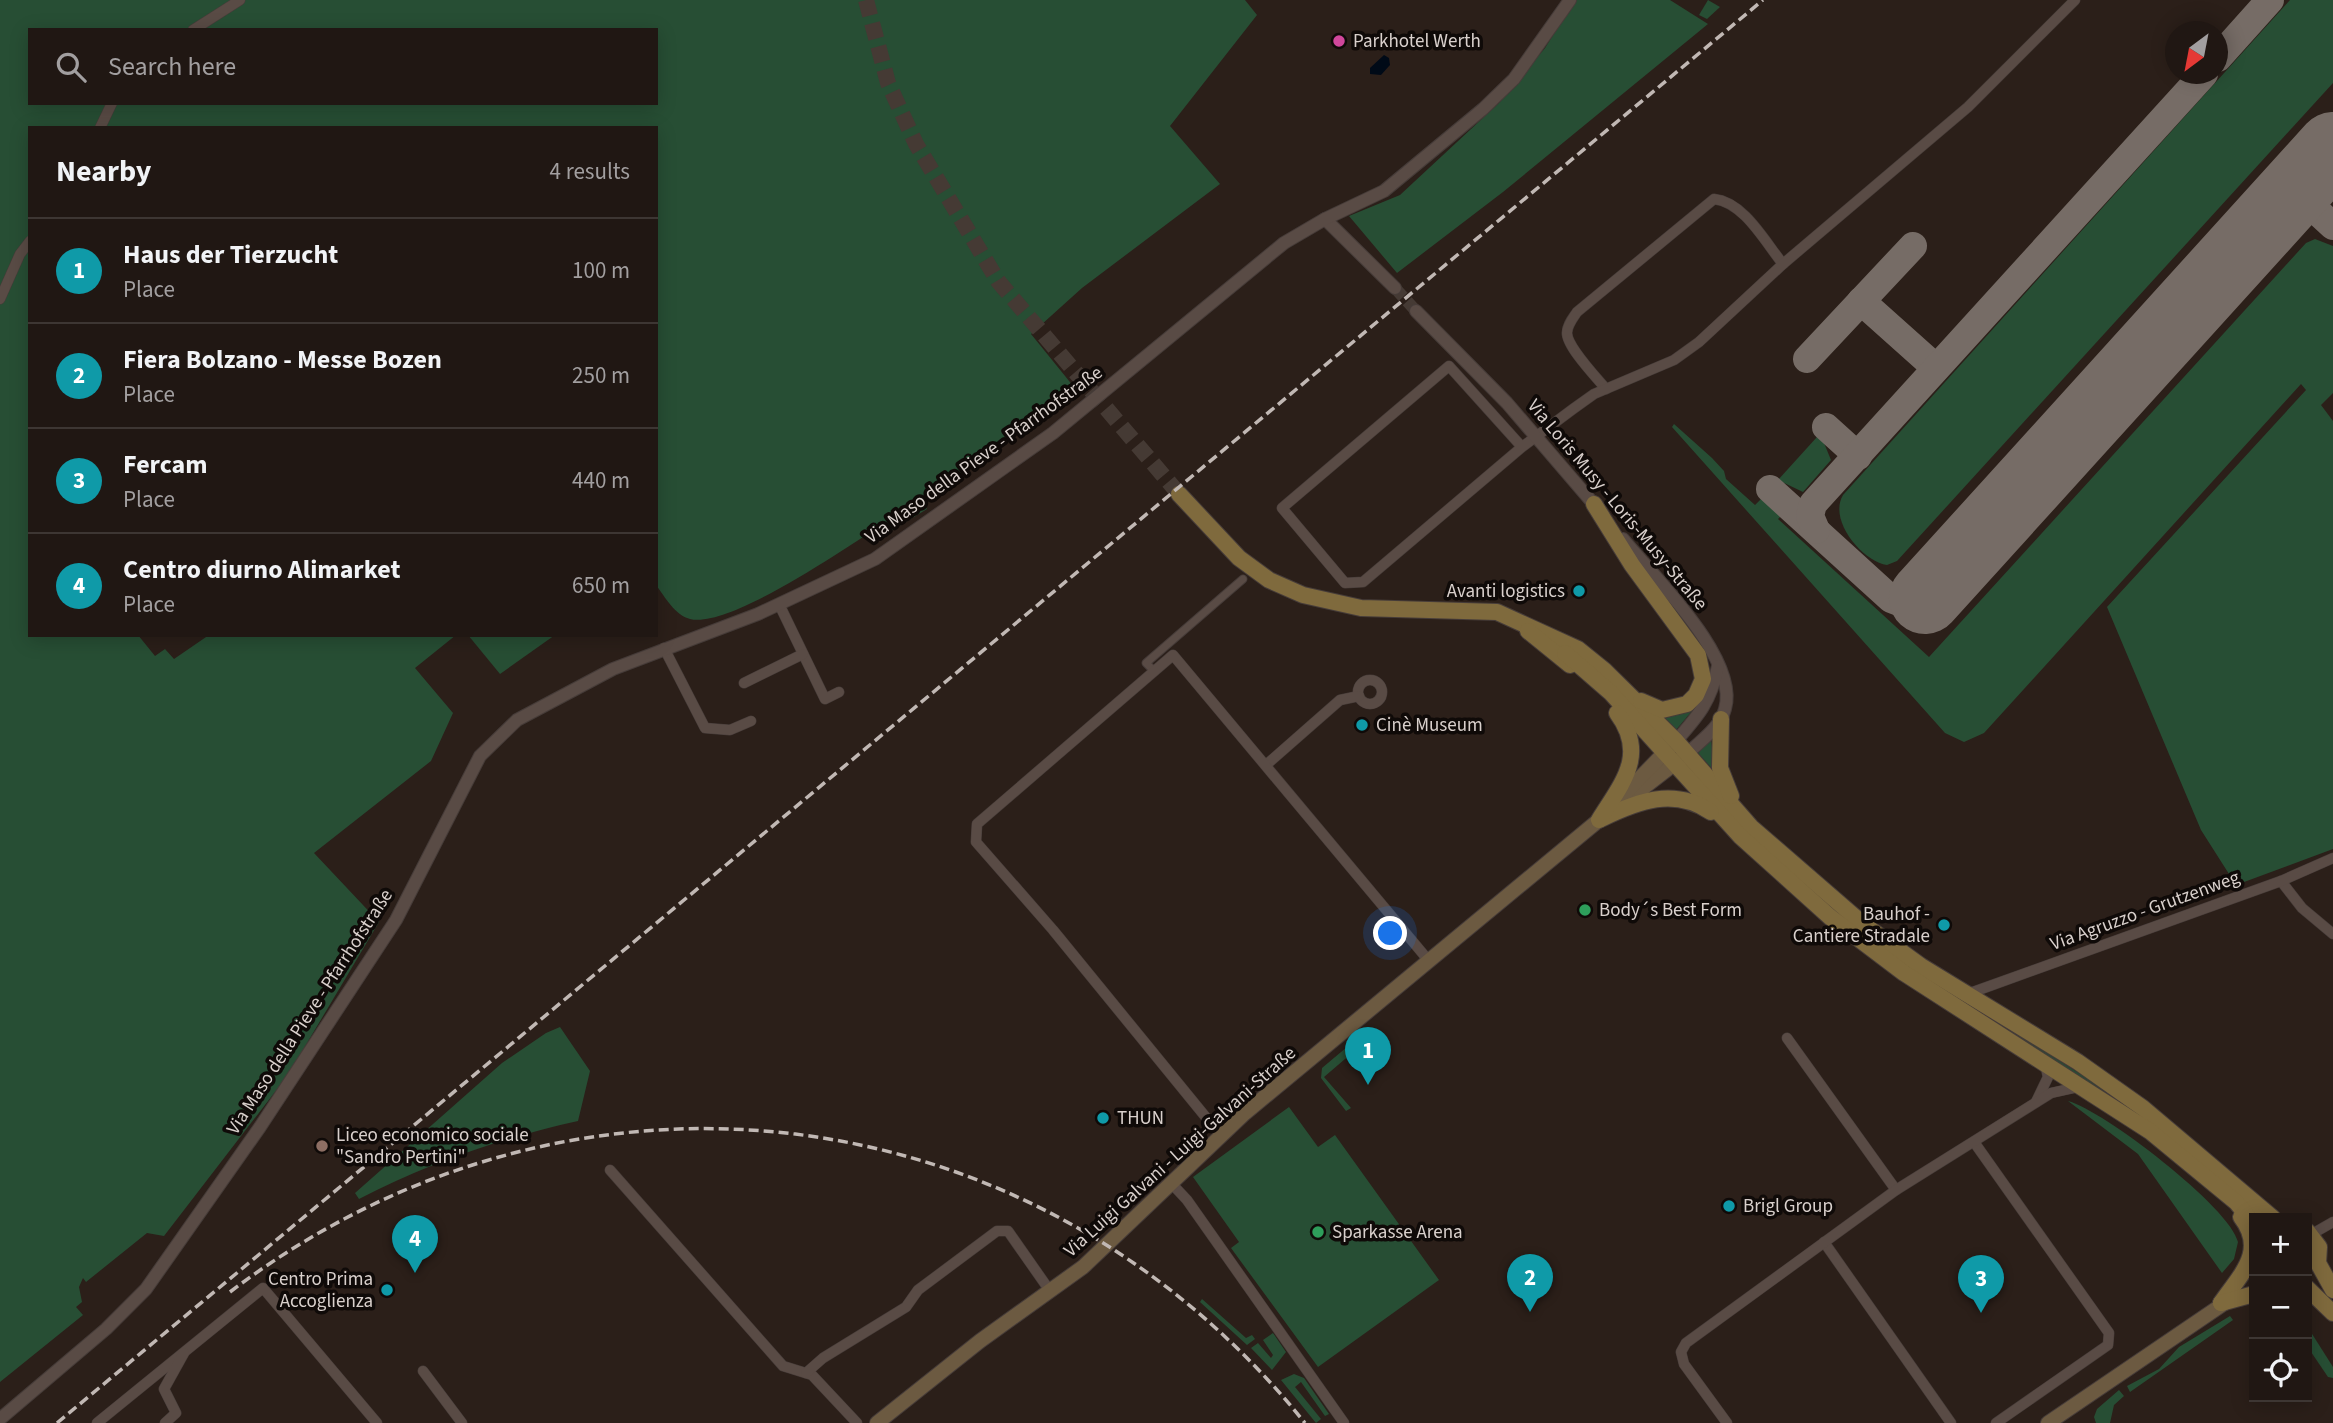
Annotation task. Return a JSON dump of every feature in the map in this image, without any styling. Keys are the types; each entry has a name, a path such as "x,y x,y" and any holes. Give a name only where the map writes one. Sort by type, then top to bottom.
{"main road":[{"path":"1179,494 1211,532 1239,558 1269,580 1303,595 1362,608 1482,610 1506,614 1557,637 1604,670 1636,698 1662,710 1687,704 1696,695 1703,679 1702,666 1693,646 1632,565 1594,504"},
{"path":"1469,611 1507,621 1528,631 1588,671 1727,823 1798,890 1904,973 2085,1087 2151,1132 2236,1202 2249,1218"},
{"path":"1528,631 1595,688 1628,729 1630,768 1598,820"},
{"path":"1604,670 1681,747 1746,823 1863,924 1970,997 2078,1062 2143,1108 2267,1213"},
{"path":"1721,719 1720,768 1746,823"},
{"name":"Via Luigi Galvani - Luigi-Galvani-Straße","path":"877,1423 1083,1266 1271,1091 1598,820 1681,747"},
{"path":"1598,820 1648,799 1670,798 1697,805 1727,823"},
{"path":"2205,1176 2250,1229 2254,1242 2252,1254 2244,1270 2221,1303"},
{"path":"2312,1236 2319,1247 2312,1269 2333,1290"},
{"path":"2221,1303 2249,1271"},
{"path":"2048,1423 2221,1303 2249,1289"},
{"path":"2312,1291 2320,1297 2333,1315"},
{"path":"2221,1303 2249,1295"},
{"path":"2312,1301 2333,1315"}],"street":[{"path":"196,28 240,0"},
{"name":"Via Maso della Pieve - Pfarrhofstraße","path":"0,1419 106,1329 146,1289 260,1127 396,920 480,756 517,720 538,706 613,669 779,604 875,559 968,495 1137,367 1284,243 1325,219 1384,191 1483,109 1514,79 1570,0"},
{"path":"1522,447 1449,366 1282,508 1345,583 1363,582 1536,436 1606,390 1645,375 1699,342 1783,264 1968,107 2075,0"},
{"path":"101,126 111,105"},
{"path":"1606,390 1572,346 1567,334 1569,323 1577,312 1714,199 1726,200 1736,207 1783,264"},
{"path":"1325,219 1395,288"},
{"path":"0,299 20,254 28,244"},
{"name":"Via Loris Musy - Loris-Musy-Straße","path":"1416,311 1476,370 1536,436 1702,636 1719,662"},
{"path":"1154,671 1146,663 1244,579"},
{"path":"779,604 825,699 839,692"},
{"path":"664,648 705,728 730,730 751,721"},
{"path":"744,683 803,654"},
{"path":"1222,1136 1053,930 976,842 977,824 1154,671 1173,655 1429,961"},
{"path":"1681,747 1721,719 1727,701 1719,662"},
{"path":"1681,747 1712,694 1719,662"},
{"path":"1266,765 1340,701 1359,696"},
{"name":"Via Agruzzo - Grutzenweg","path":"1970,997 1973,992 2281,881 2333,858"},
{"path":"2281,881 2302,908 2333,934"},
{"path":"1787,1038 1896,1190"},
{"path":"2036,1102 2048,1077 2045,1062"},
{"path":"1727,1423 1684,1364 1681,1352 1686,1343 1896,1190 2036,1102 2062,1088 2085,1087"},
{"path":"1974,1142 2109,1333 2108,1345 1996,1423"},
{"path":"610,1170 783,1366 812,1375 857,1423"},
{"path":"1172,1184 1187,1200 1344,1423"},
{"path":"2312,1231 2333,1222"},
{"path":"806,1373 824,1357 906,1307 918,1290 997,1231 1008,1231 1050,1291"},
{"path":"1824,1242 1951,1423"},
{"path":"97,1423 187,1346 263,1287 372,1421"},
{"path":"165,1423 176,1413 164,1389 187,1346"},
{"path":"424,1371 462,1423"}],"green space":[{"path":"0,0 1245,0 1257,15 1170,126 1220,184 1082,288 1031,334 1078,392 922,499 927,509 891,531 885,523 760,599 708,619 690,619 680,614 658,588 658,126 28,126 28,637 140,637 155,656 165,649 174,659 206,637 454,637 415,668 453,713 431,761 314,853 379,922 288,1075 164,1236 147,1233 86,1282 83,1278 79,1287 82,1302 76,1307 83,1315 0,1382"},
{"path":"1575,0 1670,0 1708,24 1503,192 1397,273 1349,216 1400,195 1499,103 1545,48"},
{"path":"1708,0 1720,7 1707,19 1699,15"},
{"path":"2290,0 2333,0 2333,83 1897,561 1887,565 1867,556 1850,538 1844,527 1840,516 1843,495 2214,84 2228,84 2228,69"},
{"path":"2315,239 2333,246 2333,393 2321,405 2333,421 2333,849 2236,885 2201,830 2107,607 2306,390 2301,384 1984,733 1964,742 1945,733 1672,427 1674,424 1712,458 1724,471 1726,479 1755,505 1761,499 1781,516 1778,519 1929,657 2306,243"},
{"path":"1817,437 1824,443 1831,460 1803,492 1778,480"},
{"path":"470,637 552,637 500,674"},
{"path":"1702,699 1676,730 1664,717 1680,714"},
{"path":"1711,739 1715,772 1698,753"},
{"path":"1862,931 1972,1006 2125,1102 2255,1213 2251,1213 2127,1108 1926,980"},
{"path":"560,1027 590,1071 578,1121 521,1135 466,1153 359,1199 355,1193 502,1063 546,1033"},
{"path":"1347,1047 1352,1053 1324,1077 1351,1108 1346,1111 1321,1078 1322,1068"},
{"path":"2068,1101 2108,1122 2164,1162 2213,1207 2230,1227 2238,1242 2234,1259 2222,1273 2138,1154"},
{"name":"Sparkasse Arena","path":"1289,1107 1318,1147 1335,1135 1439,1280 1318,1367 1231,1248 1239,1242 1193,1177"},
{"path":"1202,1299 1246,1338 1252,1335 1255,1339 1247,1345 1200,1302"},
{"path":"2230,1316 2233,1320 2130,1392 2127,1386 2159,1369 2179,1347"},
{"path":"1273,1333 1286,1352 1272,1370 1251,1348 1258,1343 1271,1358 1273,1355 1263,1340"},
{"path":"2312,1334 2333,1367 2333,1378 2328,1377 2312,1353"},
{"path":"1294,1374 1304,1378 1329,1414 1325,1416 1301,1382 1295,1387 1321,1419 1316,1423 1281,1380"},
{"path":"2119,1390 2124,1396 2114,1405 2110,1423 2096,1423 2094,1417 2097,1409"}],"shaded area":[{"path":"1384,55 1389,58 1390,65 1381,75 1370,74 1370,68"}],"taxiway":[{"path":"2228,47 2270,0"},
{"path":"1816,530 1810,516 1813,504 2195,84"},
{"path":"2295,191 2333,226"},
{"path":"1807,359 1913,246"},
{"path":"1861,301 1936,368"},
{"path":"1826,427 1858,456"},
{"path":"1770,489 1891,599 1909,606 1925,598"}],"runway":[{"path":"1925,598 2333,148"}],"tunnel":[{"path":"866,0 888,83 916,144 998,281 1179,494"},
{"path":"1395,288 1416,311"}],"railway":[{"path":"57,1423 1763,0"},
{"path":"230,1292 363,1209 504,1156 649,1131 794,1134 936,1165 1071,1224 1195,1310 1305,1423"}],"place":[{"name":"Parkhotel Werth","path":"1339,41"},
{"name":"Avanti logistics","path":"1579,591"},
{"name":"Cinè Museum","path":"1362,725"},
{"name":"Body´s Best Form","path":"1585,910"},
{"name":"Bauhof - Cantiere Stradale","path":"1944,925"},
{"name":"Haus der Tierzucht","path":"1368,1085"},
{"name":"THUN","path":"1103,1118"},
{"name":"Liceo economico sociale \"Sandro Pertini\"","path":"322,1146"},
{"name":"Brigl Group","path":"1729,1206"},
{"name":"Sparkasse Arena","path":"1318,1232"},
{"name":"Centro diurno Alimarket","path":"415,1273"},
{"name":"Centro Prima Accoglienza","path":"387,1290"},
{"name":"Fiera Bolzano - Messe Bozen","path":"1530,1312"},
{"name":"Fercam","path":"1981,1313"}]}
